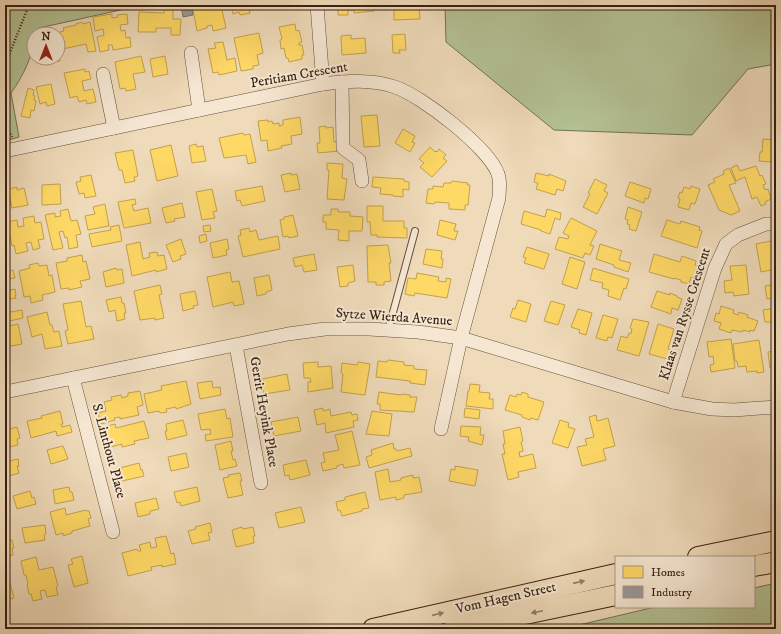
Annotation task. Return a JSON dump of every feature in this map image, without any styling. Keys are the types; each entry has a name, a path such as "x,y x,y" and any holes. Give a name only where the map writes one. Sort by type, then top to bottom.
{"main road":[{"path":"703,556 776,541"},
{"path":"755,566 776,562"},
{"name":"Vom Hagen Street","path":"373,629 615,574"},
{"name":"Vom Hagen Street","path":"453,629 615,595"}],"street":[{"path":"317,5 323,84"},
{"path":"191,53 199,110"},
{"path":"103,74 114,128"},
{"path":"342,82 343,148 359,160 362,181"},
{"name":"Peritiam Crescent","path":"5,151 323,84 370,82 406,91 420,99 436,110 479,148 498,173 500,183 499,198 460,338 441,430"},
{"name":"Klaas van Rysse Crescent","path":"672,402 715,268 726,244 738,235 766,224 776,224"},
{"name":"Sytze Wierda Avenue","path":"5,392 236,346 288,334 325,329 369,329 418,332 460,338 672,402 712,409 734,410 776,407"},
{"name":"Gerrit Heyink Place","path":"236,346 261,483"},
{"name":"S. Linthout Place","path":"73,378 113,532"}],"lane":[{"path":"388,331 414,231"}],"path":[{"path":"5,65 28,5"}],"green space":[{"path":"5,5 133,5 134,7 48,26 26,26 27,66 20,80 11,93 19,137 5,141"},
{"path":"445,5 776,5 776,64 748,69 692,135 554,130 446,42"},
{"path":"776,583 776,629 562,629 651,608 755,608 755,588"}],"building: Homes":[{"path":"192,5 221,5 226,28 213,31 212,25 197,31"},
{"path":"256,5 257,9 249,10 250,13 240,15 239,12 233,14 231,6"},
{"path":"338,5 374,5 374,11 354,13 354,10 348,10 348,15 338,15"},
{"path":"384,5 419,5 420,19 394,20 394,7 384,7"},
{"path":"164,8 173,8 173,19 181,19 180,35 171,35 171,28 156,28 156,32 138,32 139,12 164,13"},
{"path":"112,14 112,18 118,17 117,15 127,14 128,24 120,25 121,31 125,30 126,38 130,37 131,47 113,50 112,45 108,45 109,50 100,52 97,37 104,35 103,29 95,31 93,17"},
{"path":"90,22 96,51 88,52 86,44 66,48 66,27"},
{"path":"295,24 296,31 299,30 302,42 299,43 299,45 302,45 304,55 302,55 302,59 289,62 288,58 286,58 284,48 281,49 280,40 282,39 279,27"},
{"path":"259,33 263,53 257,55 259,65 253,66 253,69 241,71 234,38"},
{"path":"405,34 406,50 399,50 400,53 393,53 392,35"},
{"path":"351,35 351,39 365,38 366,53 342,55 341,36"},
{"path":"223,42 227,60 235,58 237,71 219,75 218,72 213,73 208,49 216,48 214,43"},
{"path":"141,56 145,72 133,74 136,89 126,91 125,88 120,89 115,62"},
{"path":"165,56 168,74 153,77 150,59"},
{"path":"85,69 85,72 89,71 91,79 82,81 84,91 93,89 96,102 87,104 86,100 79,102 77,96 70,98 64,73"},
{"path":"51,84 55,104 47,106 46,102 40,104 36,87"},
{"path":"28,88 34,90 33,95 35,96 34,100 36,101 34,111 31,110 30,118 21,116"},
{"path":"377,115 380,146 364,147 361,116"},
{"path":"300,117 302,134 291,136 292,144 268,151 267,140 261,141 258,121 268,120 268,122 272,121 273,124 279,123 279,126 283,125 283,120"},
{"path":"326,126 326,128 333,127 334,142 338,141 339,151 318,153 317,143 320,143 319,127"},
{"path":"403,129 415,136 412,142 415,143 410,152 395,143"},
{"path":"243,133 244,135 250,134 256,162 248,164 246,155 224,158 219,138"},
{"path":"763,139 776,140 776,160 772,160 772,162 759,161 760,152 762,152"},
{"path":"196,144 197,147 203,146 206,161 192,163 189,146"},
{"path":"171,145 178,176 157,181 150,150"},
{"path":"430,147 435,152 439,149 446,155 443,158 447,161 432,177 420,167 424,163 419,159"},
{"path":"133,150 138,176 134,177 135,181 125,183 122,170 119,170 115,153"},
{"path":"327,163 343,164 342,178 347,179 344,200 327,199 329,170 327,170"},
{"path":"737,165 740,171 756,166 760,176 762,175 766,184 763,185 765,190 768,189 771,199 765,202 766,204 761,206 757,197 752,199 745,177 736,181 731,168"},
{"path":"729,168 736,183 729,185 740,211 731,215 719,210 708,185 715,182 713,179 724,174 723,171"},
{"path":"291,173 291,175 297,174 300,189 285,192 281,175"},
{"path":"536,173 549,176 549,174 566,181 563,191 557,189 555,195 536,189 538,183 534,182"},
{"path":"91,175 96,196 85,198 84,193 79,194 76,182 81,181 80,177"},
{"path":"373,177 404,179 404,181 409,182 409,190 403,189 403,197 380,194 381,188 372,187"},
{"path":"595,179 607,185 604,191 608,193 597,214 583,207 590,194 588,193"},
{"path":"452,181 468,183 467,185 470,185 468,205 465,205 465,210 449,209 449,203 426,203 428,189 433,189 433,186 443,187 444,183 451,183"},
{"path":"630,182 651,189 648,199 645,198 644,203 625,196"},
{"path":"60,184 61,204 42,205 42,185"},
{"path":"262,186 265,201 242,206 240,200 237,201 235,191"},
{"path":"691,186 700,189 695,204 691,203 689,210 678,207 680,192 682,193 684,187 690,189"},
{"path":"17,187 17,190 24,188 28,205 12,208 8,189"},
{"path":"212,189 217,211 213,212 215,218 202,220 196,192"},
{"path":"135,199 136,204 132,205 134,211 148,208 151,223 124,228 118,202"},
{"path":"182,203 185,217 174,219 175,221 166,223 162,208"},
{"path":"105,204 109,226 88,230 85,216 95,214 93,207"},
{"path":"367,206 383,206 383,221 404,221 404,228 407,228 407,238 377,237 377,235 371,235 370,222 367,222"},
{"path":"628,207 642,212 636,231 629,229 630,225 627,224 628,220 625,219"},
{"path":"68,209 71,221 77,220 81,234 76,235 78,247 69,249 67,237 65,238 63,231 59,232 63,248 53,250 45,215 55,213 55,217 61,216 60,211"},
{"path":"331,209 338,209 338,212 350,212 350,216 363,217 362,231 349,231 349,241 338,240 339,230 326,229 326,222 323,222 323,215 331,215"},
{"path":"547,209 561,213 560,220 555,218 550,234 521,224 524,211 545,217"},
{"path":"293,215 298,236 289,238 288,236 283,237 280,220 284,219 284,217"},
{"path":"34,216 35,223 41,222 44,239 38,240 40,248 33,250 31,242 26,243 28,251 16,254 14,245 12,246 7,222 17,220 18,227 24,226 23,218"},
{"path":"571,218 597,231 590,245 594,246 590,255 585,253 583,258 555,249 559,237 568,239 569,236 563,233"},
{"path":"440,220 456,224 454,231 458,231 455,240 437,235"},
{"path":"667,220 680,224 681,221 700,227 699,230 702,231 697,248 661,236"},
{"path":"119,225 122,241 92,247 89,234 111,230 110,227"},
{"path":"210,225 211,231 204,232 203,226"},
{"path":"249,228 250,232 256,230 259,240 278,236 280,249 243,257 238,236 241,235 240,230"},
{"path":"206,234 207,241 200,243 199,236"},
{"path":"181,239 186,254 180,256 181,259 173,262 166,245"},
{"path":"227,239 229,249 226,250 227,255 213,258 210,243"},
{"path":"771,241 776,269 761,272 756,244"},
{"path":"140,242 143,259 150,257 149,253 157,252 158,256 164,255 167,269 132,276 126,245"},
{"path":"600,244 622,251 619,260 631,263 628,272 614,267 614,265 596,259"},
{"path":"388,245 391,263 389,263 391,281 384,282 384,285 376,285 376,282 368,282 367,246"},
{"path":"527,247 549,254 544,269 524,263 526,258 523,257"},
{"path":"426,249 442,251 442,268 423,264"},
{"path":"314,254 317,270 304,272 302,265 295,267 293,258"},
{"path":"654,254 680,262 682,256 696,261 695,265 698,266 694,278 691,277 689,284 681,282 681,280 649,272"},
{"path":"82,255 83,262 86,261 90,279 80,281 82,287 69,290 69,288 61,289 56,263 67,261 67,258"},
{"path":"570,257 585,262 577,289 562,284"},
{"path":"38,263 39,266 47,265 49,276 52,275 55,292 42,295 43,300 31,303 30,296 24,297 19,271 30,268 29,265"},
{"path":"353,265 355,281 348,283 348,286 340,287 337,267"},
{"path":"746,265 749,294 734,296 733,292 725,293 724,281 732,280 730,266"},
{"path":"5,267 8,267 9,271 13,270 15,278 7,279 10,290 15,289 16,298 5,300"},
{"path":"116,268 117,270 122,269 124,283 106,287 103,272"},
{"path":"593,268 629,279 620,300 608,296 609,290 602,288 603,283 590,280"},
{"path":"230,272 232,282 239,281 244,304 234,306 233,302 213,307 207,277"},
{"path":"417,273 439,277 438,281 446,282 446,278 451,279 447,298 415,293 414,296 405,294 408,278 416,279"},
{"path":"269,275 272,290 266,292 266,294 257,296 254,278"},
{"path":"776,284 776,298 767,299 765,286"},
{"path":"160,285 162,294 159,295 164,318 155,320 155,318 140,320 134,291"},
{"path":"195,291 198,305 193,306 194,308 183,311 180,294"},
{"path":"657,291 670,295 670,293 682,299 678,310 672,308 671,314 651,307"},
{"path":"121,297 126,313 124,313 125,319 117,321 115,310 109,312 106,300"},
{"path":"518,300 531,304 526,322 510,317"},
{"path":"81,301 86,327 91,326 94,339 68,344 65,331 68,330 63,304"},
{"path":"551,301 565,305 558,325 544,321"},
{"path":"721,306 734,310 733,313 738,315 739,312 758,321 754,331 750,330 750,332 743,330 742,332 732,330 731,333 719,329 721,323 714,321 716,313 719,314"},
{"path":"776,308 776,327 772,327 771,322 765,322 763,310"},
{"path":"578,309 592,313 586,335 579,333 580,330 571,327"},
{"path":"22,310 23,318 5,322 5,313"},
{"path":"47,312 50,325 52,325 54,332 59,331 62,346 45,349 42,334 32,337 27,317"},
{"path":"603,315 618,319 612,338 608,337 607,341 596,338"},
{"path":"633,319 649,322 639,356 617,350 621,336 627,338 629,333 631,334 632,329 630,328"},
{"path":"18,324 22,344 6,347 5,327"},
{"path":"658,324 674,329 668,349 673,351 671,360 649,354"},
{"path":"731,339 735,368 711,372 710,365 714,364 713,356 709,357 707,342"},
{"path":"759,340 764,372 747,372 746,366 738,367 737,361 735,361 733,344"},
{"path":"776,350 776,367 770,368 768,352"},
{"path":"388,360 404,362 404,365 414,366 414,369 427,370 425,385 410,383 410,381 376,377 378,361 387,362"},
{"path":"318,362 318,367 331,366 333,388 308,392 308,382 311,382 310,378 304,378 303,363"},
{"path":"358,362 370,364 365,395 341,392 343,374 341,373 342,363 357,365"},
{"path":"287,374 290,390 264,394 262,379"},
{"path":"186,381 191,404 176,409 176,407 166,409 167,412 160,413 159,411 148,413 144,394 162,390 161,386"},
{"path":"212,381 213,388 220,387 221,395 200,399 197,383"},
{"path":"470,384 480,385 479,392 490,393 489,399 493,399 493,409 466,406"},
{"path":"140,391 143,405 137,407 139,415 120,419 120,417 114,418 115,420 101,424 98,413 106,411 104,402 112,400 111,397 121,395 122,398 128,396 128,393"},
{"path":"379,392 417,397 414,412 380,410 380,404 377,404"},
{"path":"522,392 528,394 528,397 544,402 538,420 531,418 530,420 522,417 522,415 505,410 510,395 516,397 517,394 521,395"},
{"path":"323,408 323,411 330,409 331,416 351,412 352,415 357,414 358,420 353,421 354,427 326,433 325,423 317,425 314,410"},
{"path":"465,408 480,410 479,419 464,417"},
{"path":"225,409 227,419 230,418 233,437 206,441 205,435 211,434 210,429 201,430 198,414"},
{"path":"60,411 63,424 61,424 62,427 70,425 72,432 57,436 56,431 31,438 27,421 42,418 41,416"},
{"path":"372,411 392,414 389,436 366,434"},
{"path":"596,415 597,421 608,418 615,446 603,449 606,460 582,466 577,447 587,445 585,439 594,437 589,417"},
{"path":"298,417 301,431 274,436 271,422"},
{"path":"183,420 187,435 167,440 165,431 167,431 166,424"},
{"path":"560,420 569,423 568,427 575,429 568,448 552,443"},
{"path":"144,421 149,438 134,441 135,444 122,447 122,444 111,447 110,442 103,443 100,428 115,424 116,428"},
{"path":"461,426 481,427 480,435 484,435 482,445 468,441 469,437 460,436"},
{"path":"17,427 20,438 17,439 18,445 5,448 5,430"},
{"path":"520,427 523,441 521,442 523,451 519,452 520,457 533,454 536,468 518,472 519,477 508,480 502,454 505,454 503,431"},
{"path":"352,431 360,465 344,468 343,464 337,466 337,468 323,471 321,463 325,462 323,453 339,450 335,435"},
{"path":"231,441 233,460 235,459 237,466 220,470 215,445"},
{"path":"393,443 394,449 397,451 410,448 412,456 369,468 366,457 372,455 371,450"},
{"path":"63,446 68,459 51,464 47,450"},
{"path":"186,453 189,467 171,471 168,457"},
{"path":"18,459 19,466 17,466 19,473 5,477 5,462"},
{"path":"306,460 310,475 290,480 289,475 285,476 283,465"},
{"path":"139,463 144,476 122,481 121,476 118,477 116,469"},
{"path":"455,466 478,470 475,486 449,481 451,469 455,470"},
{"path":"388,469 390,482 401,480 401,478 413,475 413,478 419,477 422,492 404,495 404,498 396,500 396,497 380,500 375,472"},
{"path":"240,473 243,495 228,498 223,478 229,477 228,475"},
{"path":"69,487 74,500 55,504 53,490"},
{"path":"197,487 200,501 181,506 180,502 177,503 174,492"},
{"path":"30,491 36,504 17,509 13,496"},
{"path":"365,492 369,508 342,516 340,510 338,511 336,502 345,500 345,497"},
{"path":"156,498 159,509 150,511 150,514 138,517 135,503"},
{"path":"301,507 305,522 279,528 275,513"},
{"path":"65,508 66,515 86,510 89,511 91,518 88,519 90,526 72,531 72,533 63,536 63,533 56,535 50,512"},
{"path":"210,523 212,532 208,533 210,540 192,544 188,531 196,529 195,527"},
{"path":"45,525 45,540 25,543 22,528"},
{"path":"242,527 243,529 253,527 255,536 253,536 254,543 236,547 232,530"},
{"path":"166,536 171,554 174,553 176,564 162,567 162,565 151,567 152,570 128,576 122,553 137,549 138,551 141,551 139,545 150,542 151,548 157,547 155,538"},
{"path":"12,540 14,548 12,548 13,555 5,557 5,542"},
{"path":"82,556 88,583 74,587 68,565 73,564 71,559"},
{"path":"36,557 39,570 53,567 58,586 56,587 58,595 47,597 45,590 40,591 42,599 33,601 31,594 29,594 26,575 24,575 21,561"},
{"path":"10,583 14,598 5,600 5,584"}],"building: Industry":[{"path":"181,5 191,5 193,15 183,17"}]}
